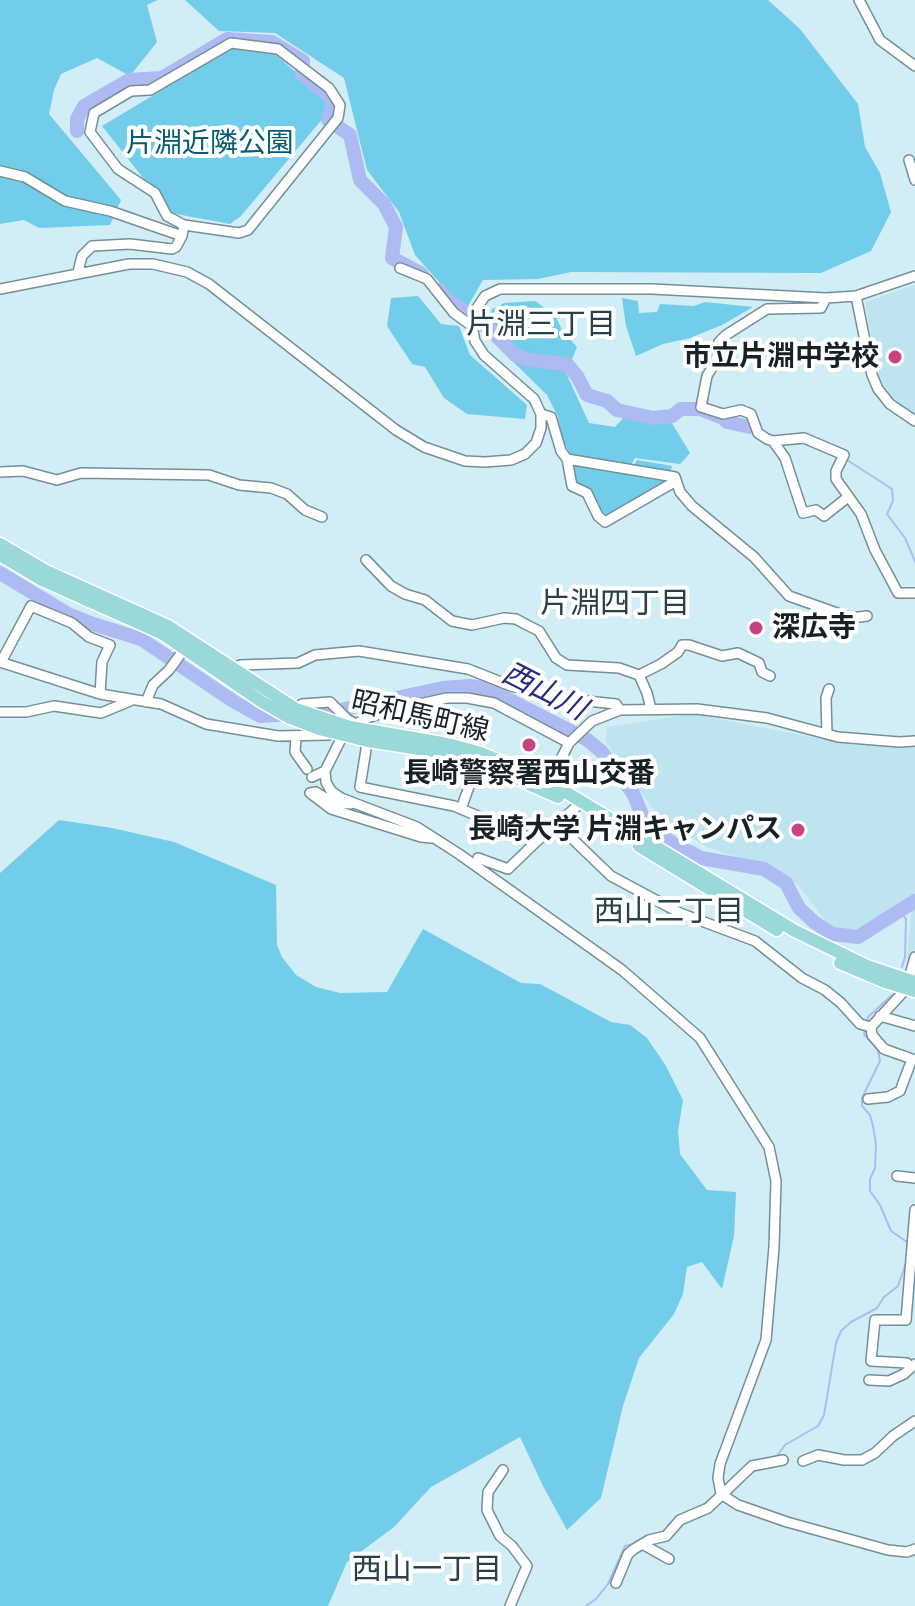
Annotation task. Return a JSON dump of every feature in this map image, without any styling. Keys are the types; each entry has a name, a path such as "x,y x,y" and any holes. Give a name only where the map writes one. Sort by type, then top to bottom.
{"main road":[{"name":"昭和馬町線","path":"0,544 46,571 142,613 184,648"},
{"name":"昭和馬町線","path":"0,555 42,580 138,622 228,672 319,729 347,726"},
{"name":"昭和馬町線","path":"285,707 347,726 368,736 445,753 480,757 548,786 790,938 864,974 911,986"}],"street":[{"path":"859,0 880,40 915,66"},
{"path":"231,43 278,49 329,88 340,105 338,118 248,230 239,233 184,225 167,216 155,193 118,169 90,132 94,113 131,91 150,90 231,43"},
{"path":"909,160 915,180"},
{"path":"0,171 25,177 65,201 110,211 182,236"},
{"path":"78,272 82,256 92,246 147,245 172,249 182,236 184,225"},
{"path":"0,289 129,264 153,264 187,272 209,284 396,430 424,447 465,461 511,460 525,454 536,443 541,428 541,414 534,399 484,355 475,341 472,326 475,311 485,296 500,289 652,289 826,298 856,296 915,276"},
{"path":"400,268 427,279 454,313 472,326"},
{"path":"856,296 872,375 878,389 890,404 915,421"},
{"path":"826,298 821,308 767,309 719,342 716,361 707,376 701,407 723,414 741,410 751,414 758,433 773,441 785,458 803,513 816,510 824,516 848,497"},
{"path":"541,414 551,417 561,451 567,459 572,486 587,493 598,516 605,522 676,481"},
{"path":"773,441 804,438 844,455 836,471 836,479 861,514 875,550 898,593 915,593"},
{"path":"567,459 675,477 680,492 692,506 754,557 789,596 851,618 867,616"},
{"path":"0,472 23,471 57,480 81,473 209,475 239,485 279,491 305,510 322,517"},
{"path":"366,560 391,586 425,600 452,621 472,625 504,618 516,619 539,631 560,662 575,666 619,668 639,675 661,664 678,652 682,645 689,645 722,656 738,653 759,663 762,672 770,676"},
{"path":"100,694 102,662 110,645 89,637 72,623 31,606 1,662 100,694 176,709 206,724 296,736 347,726 416,704 467,698 494,703 569,743"},
{"path":"146,702 153,685 184,648"},
{"path":"228,672 240,665 298,663 315,655 359,651 468,669 511,686 567,699 616,704 620,710"},
{"path":"639,675 651,709"},
{"path":"827,734 826,698 829,689"},
{"path":"0,712 26,712 54,706 101,713 130,701"},
{"path":"285,707 330,702 347,726"},
{"path":"548,786 569,743 592,721 620,710 697,709 767,718 827,734 868,740 915,741"},
{"path":"347,726 325,771 331,791 354,804 417,827 622,970 700,1038 769,1147 774,1161 776,1210 766,1340 720,1464 718,1478 721,1494 738,1505 787,1522 888,1550 907,1552 915,1549"},
{"path":"296,736 295,752 309,773 325,771"},
{"path":"368,736 360,787 413,796 461,809 537,841"},
{"path":"461,809 480,757"},
{"path":"354,804 331,803 316,792 310,793 331,809 436,839"},
{"path":"478,858 508,869 579,805"},
{"path":"557,824 611,876 680,913 755,941 802,978 825,990 860,1024 869,1026"},
{"path":"869,1026 911,986 915,957"},
{"path":"880,1016 915,1026"},
{"path":"868,1099 888,1097 900,1091 914,1060 884,1049 872,1035 869,1026"},
{"path":"897,1176 915,1178"},
{"path":"911,1364 871,1361 875,1320 906,1320 915,1210"},
{"path":"869,1380 889,1381 897,1378 911,1364"},
{"path":"803,1461 818,1455 862,1460 915,1421"},
{"path":"616,1583 628,1554 649,1540 666,1536 680,1520 708,1508 752,1466 783,1460"},
{"path":"503,1470 488,1492 488,1515 500,1536 527,1566 510,1606"},
{"path":"644,1545 669,1559"}],"shaded area":[{"name":"市立片淵中学校","path":"915,285 915,414 905,409 888,392 878,376 865,302"},
{"name":"長崎大学 片淵キャンパス","path":"692,714 853,745 915,747 915,972 906,969 913,896 857,929 836,929 828,924 798,885 773,868 706,847 656,813 605,741 607,727"}],"green space":[{"path":"0,0 158,0 147,5 157,42 130,76 97,58 61,74 54,90 49,114 121,200 110,225 39,228 24,220 0,224"},
{"path":"185,0 768,0 800,29 858,104 865,147 880,173 891,212 871,251 821,273 571,272 538,279 483,280 465,311 415,255 399,212 367,170 344,78 275,33 219,31"},
{"name":"片淵近隣公園","path":"232,48 274,53 323,96 327,107 324,117 241,216 230,224 171,213 102,126"},
{"path":"418,296 441,324 459,326 470,355 527,405 525,419 467,414 444,398 425,367 412,364 387,326 391,298"},
{"path":"622,298 638,301 639,313 657,312 660,304 694,306 705,302 753,307 722,325 636,356 626,326"},
{"path":"535,301 555,315 563,332 577,347 566,373 589,423 615,427 626,415 658,422 670,420 690,453 680,464 635,458 631,465 570,454 547,395 487,336 487,321 492,309 504,303"},
{"path":"637,460 672,466 668,482 607,519 575,485 571,463 629,474"},
{"path":"59,820 174,842 276,885 277,945 296,975 316,987 340,993 387,992 423,929 521,983 540,984 611,1022 630,1025 647,1038 683,1100 678,1131 680,1154 707,1190 736,1192 734,1236 722,1289 702,1262 687,1267 683,1294 674,1314 639,1358 623,1406 601,1498 567,1530 520,1437 431,1487 394,1527 347,1562 328,1606 0,1606 0,873"}],"waterway":[{"path":"77,131 77,119 84,106 129,80 162,78 227,39 272,42 303,61 302,74 327,94 333,103 328,120 350,135 360,180 384,204 396,227 392,258 422,274"},
{"path":"440,290 445,298 490,329 515,355 567,364 587,395 607,401 617,410 653,418 672,416 681,409 700,409 727,422 750,427"},
{"path":"847,460 892,489 893,501 887,514 905,538 915,561"},
{"name":"西山川","path":"0,573 68,614 141,639 260,716 331,712 443,688 470,686 488,689 586,739 601,751 633,793 646,825 701,858 764,869 786,883 799,908 832,934 858,937 915,901"},
{"path":"899,909 906,919 902,967"},
{"path":"867,1022 868,1017 892,995"},
{"path":"866,1028 864,1034 878,1050 880,1061 862,1098 862,1106 870,1115 876,1144 870,1191 891,1231 908,1246"},
{"path":"776,1457 785,1445 818,1426 824,1415 836,1343 841,1331 877,1308 884,1297 898,1286 907,1260"},
{"path":"703,1505 716,1494"},
{"path":"668,1525 679,1516"},
{"path":"586,1606 608,1584 625,1546 635,1544"}],"place":[{"name":"市立片淵中学校","path":"895,357"},
{"name":"深広寺","path":"756,628"},
{"name":"長崎警察署西山交番","path":"529,745"},
{"name":"長崎大学 片淵キャンパス","path":"798,830"}],"district":[{"name":"片淵三丁目","path":"541,325"},
{"name":"片淵四丁目","path":"615,604"},
{"name":"西山二丁目","path":"669,912"},
{"name":"西山一丁目","path":"427,1570"}]}
